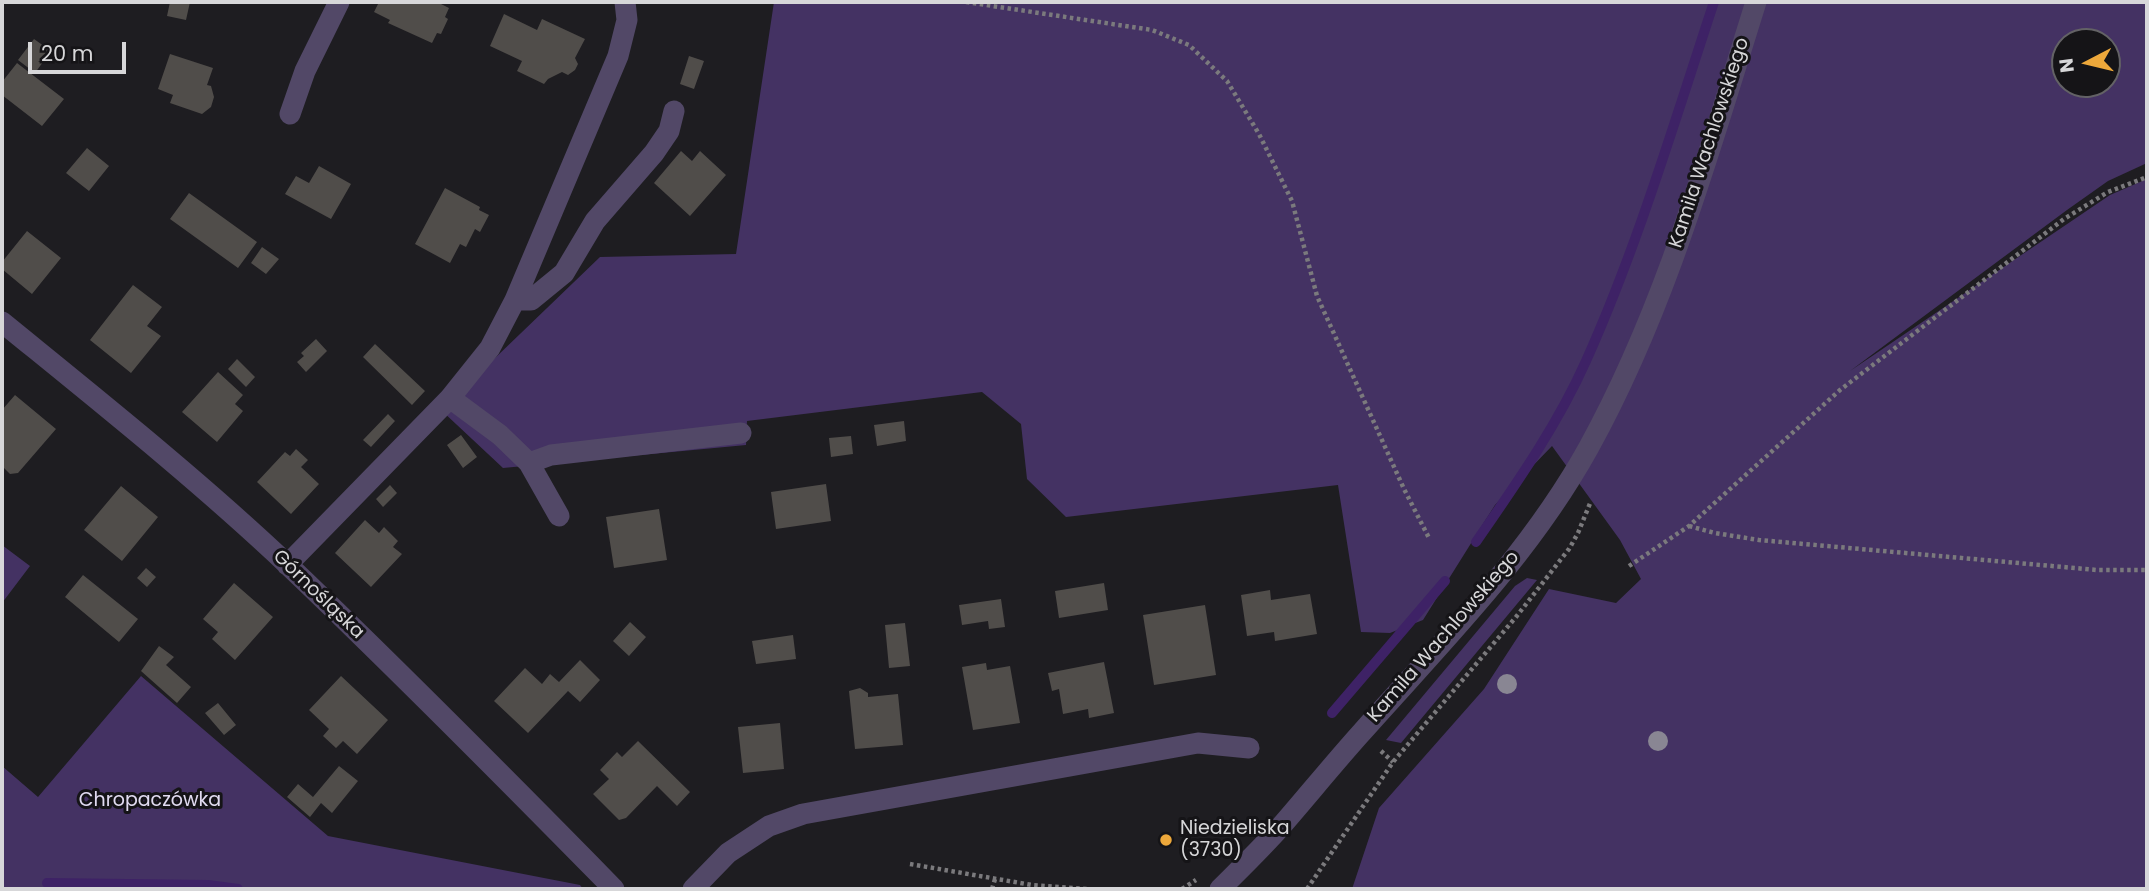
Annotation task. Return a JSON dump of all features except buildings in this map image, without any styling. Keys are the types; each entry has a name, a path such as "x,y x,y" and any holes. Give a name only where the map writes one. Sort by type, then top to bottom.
{"street":[{"path":"290,114 305,71 339,2"},
{"path":"287,565 450,398 490,348 515,300 618,56 628,20 625,2"},
{"name":"Kamila Wachlowskiego","path":"1220,889 1282,825 1491,588 1556,500 1587,450 1643,340 1670,268 1756,2"},
{"path":"515,300 531,300 564,274 595,221 654,153 669,131 674,111"},
{"name":"Górnośląska","path":"2,322 131,428 287,565 614,889"},
{"path":"450,398 500,435 529,463 559,516"},
{"path":"529,463 551,455 741,433"},
{"path":"693,889 728,853 769,826 803,814 1199,743 1249,748"}],"path":[{"path":"965,2 1152,30 1189,45 1227,81 1259,134 1292,201 1317,296 1404,489 1429,538"},
{"path":"1629,566 1689,526 1840,390 2064,219 2108,192 2147,177"},
{"path":"1689,526 1759,540 2097,570 2147,569"},
{"path":"1307,889 1393,762"},
{"path":"911,864 995,879 1088,889"},
{"path":"1182,889 1202,875"},
{"path":"992,889 995,879"}],"green space":[{"path":"774,2 2147,2 2147,163 2108,181 1850,371 2110,195 2147,179 2147,889 1352,889 1379,808 1484,689 1549,589 1616,603 1641,579 1620,540 1552,446 1495,505 1423,620 1390,633 1361,632 1338,485 1066,517 1027,479 1021,424 982,392 747,421 746,445 503,468 441,410 600,257 736,254"},
{"path":"2,545 30,566 2,603"},
{"path":"1527,578 1537,580 1401,743 1386,740 1515,586"},
{"name":"Chropaczówka","path":"141,676 328,836 580,885 583,889 2,889 2,766 38,797"}],"waterway":[{"path":"1476,542 1549,432 1586,361 1639,228 1714,2"},
{"path":"1332,713 1445,581"},
{"path":"47,883 208,885 238,889"}],"place":[{"name":"Niedzieliska (3730)","path":"1166,840"}]}
